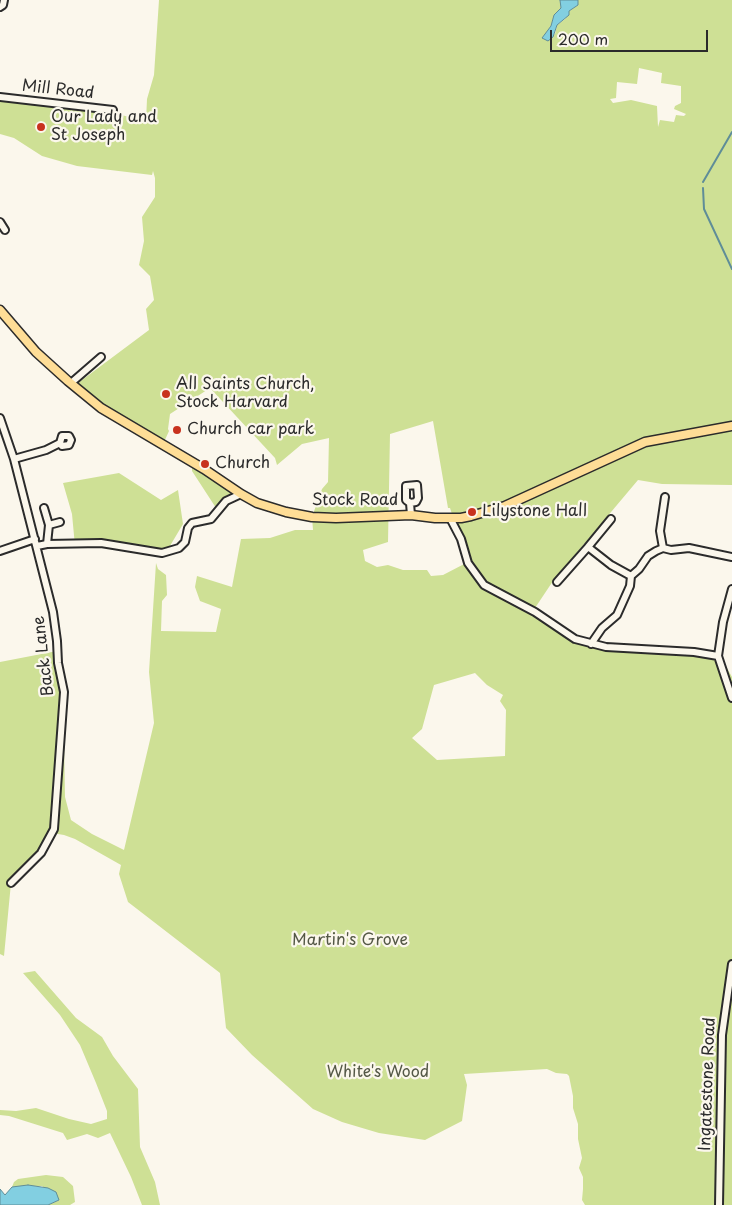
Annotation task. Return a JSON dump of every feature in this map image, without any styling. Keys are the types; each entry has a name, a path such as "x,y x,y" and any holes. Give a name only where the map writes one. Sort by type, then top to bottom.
{"main road":[{"name":"Stock Road","path":"0,310 36,352 100,408 258,503 286,512 312,517 411,515 450,518 470,516 506,506 645,442 732,426"}],"street":[{"path":"0,6 3,5 4,0"},
{"name":"Mill Road","path":"0,98 113,110"},
{"path":"0,222 5,230"},
{"path":"71,383 101,357"},
{"name":"Back Lane","path":"0,418 2,430 14,459 53,612 58,663 64,692 54,829 41,853 11,883"},
{"path":"14,459 46,450 60,443"},
{"path":"0,551 36,543 101,543 163,552 179,548 185,542 188,528 192,523 211,519 226,501 241,494"},
{"path":"663,548 660,531 665,497"},
{"path":"410,503 411,515"},
{"path":"44,508 49,526 47,544"},
{"path":"450,518 461,539 468,562 484,585 535,612 575,640 606,647 694,652 718,656"},
{"path":"557,582 611,519"},
{"path":"49,526 60,522"},
{"path":"588,547 610,565 631,576"},
{"path":"591,644 602,628 617,615 630,586 631,576 648,556 663,548 671,550 697,549 732,557"},
{"path":"732,589 722,622 718,656 732,698"},
{"name":"Ingatestone Road","path":"719,1205 722,1035 732,964"}],"green space":[{"path":"159,0 560,0 561,8 554,15 551,26 543,38 555,34 557,25 565,19 569,11 578,5 578,0 732,0 732,485 662,484 638,480 553,581 533,611 575,639 591,644 694,652 723,661 732,677 732,1205 585,1205 582,1200 583,1177 579,1168 582,1158 578,1139 578,1124 573,1108 569,1076 547,1069 464,1074 467,1085 462,1121 425,1140 379,1133 342,1122 313,1109 252,1055 226,1028 220,973 128,902 119,874 121,865 75,839 64,835 52,833 41,853 11,883 4,956 0,954 0,662 57,651 63,684 65,797 71,820 92,834 124,850 154,723 149,672 156,563 158,569 166,575 167,595 162,601 161,631 216,632 221,609 200,601 195,587 197,576 232,587 241,539 270,538 295,530 313,530 312,517 322,489 328,482 329,438 302,444 277,465 275,458 210,388 170,414 169,431 164,442 155,440 74,386 149,330 146,309 154,300 150,276 139,265 144,241 142,217 155,197 155,178 153,171 152,175 77,166 42,156 14,138 0,134 0,99 113,113 146,121 147,99 154,75","holes":["639,68 662,73 661,83 681,86 681,103 675,106 674,109 686,114 684,116 676,115 674,122 660,120 658,127 657,106 631,100 613,103 610,99 616,98 617,82 637,84","433,421 448,508 450,508 468,562 443,575 431,576 427,570 403,570 388,565 377,567 365,561 363,550 388,542 390,434","475,673 487,685 503,695 500,701 506,710 505,756 437,760 412,738 422,729 434,685"]},
{"path":"192,462 241,494 230,499 218,511 192,471"},
{"path":"119,473 161,500 178,490 183,524 164,556 92,546 75,546 72,514 63,483"},
{"path":"35,971 76,1018 102,1037 113,1056 138,1089 140,1147 155,1182 160,1205 142,1205 110,1133 98,1138 87,1134 67,1140 63,1133 9,1116 0,1115 0,1110 16,1111 36,1108 91,1124 107,1119 107,1111 80,1045 60,1015 23,973"},
{"path":"46,1175 63,1177 73,1186 75,1202 70,1205 48,1205 59,1200 42,1186 12,1187 18,1179"}],"water":[{"path":"560,0 578,0 578,5 569,11 569,15 557,25 553,37 548,41 542,38 551,26 554,15 561,8"},
{"path":"28,1185 48,1188 56,1192 59,1200 48,1205 0,1205 0,1189 5,1195 12,1187"}],"waterway":[{"path":"703,182 732,132"},
{"path":"703,188 704,209 732,269"}],"place":[{"name":"Our Lady and St Joseph","path":"41,127"},
{"name":"All Saints Church, Stock Harvard","path":"166,394"},
{"name":"Church car park","path":"177,430"},
{"name":"Church","path":"205,464"},
{"name":"Lilystone Hall","path":"472,512"}],"park label":[{"name":"Martin's Grove","path":"350,941"},
{"name":"White's Wood","path":"378,1073"}]}
